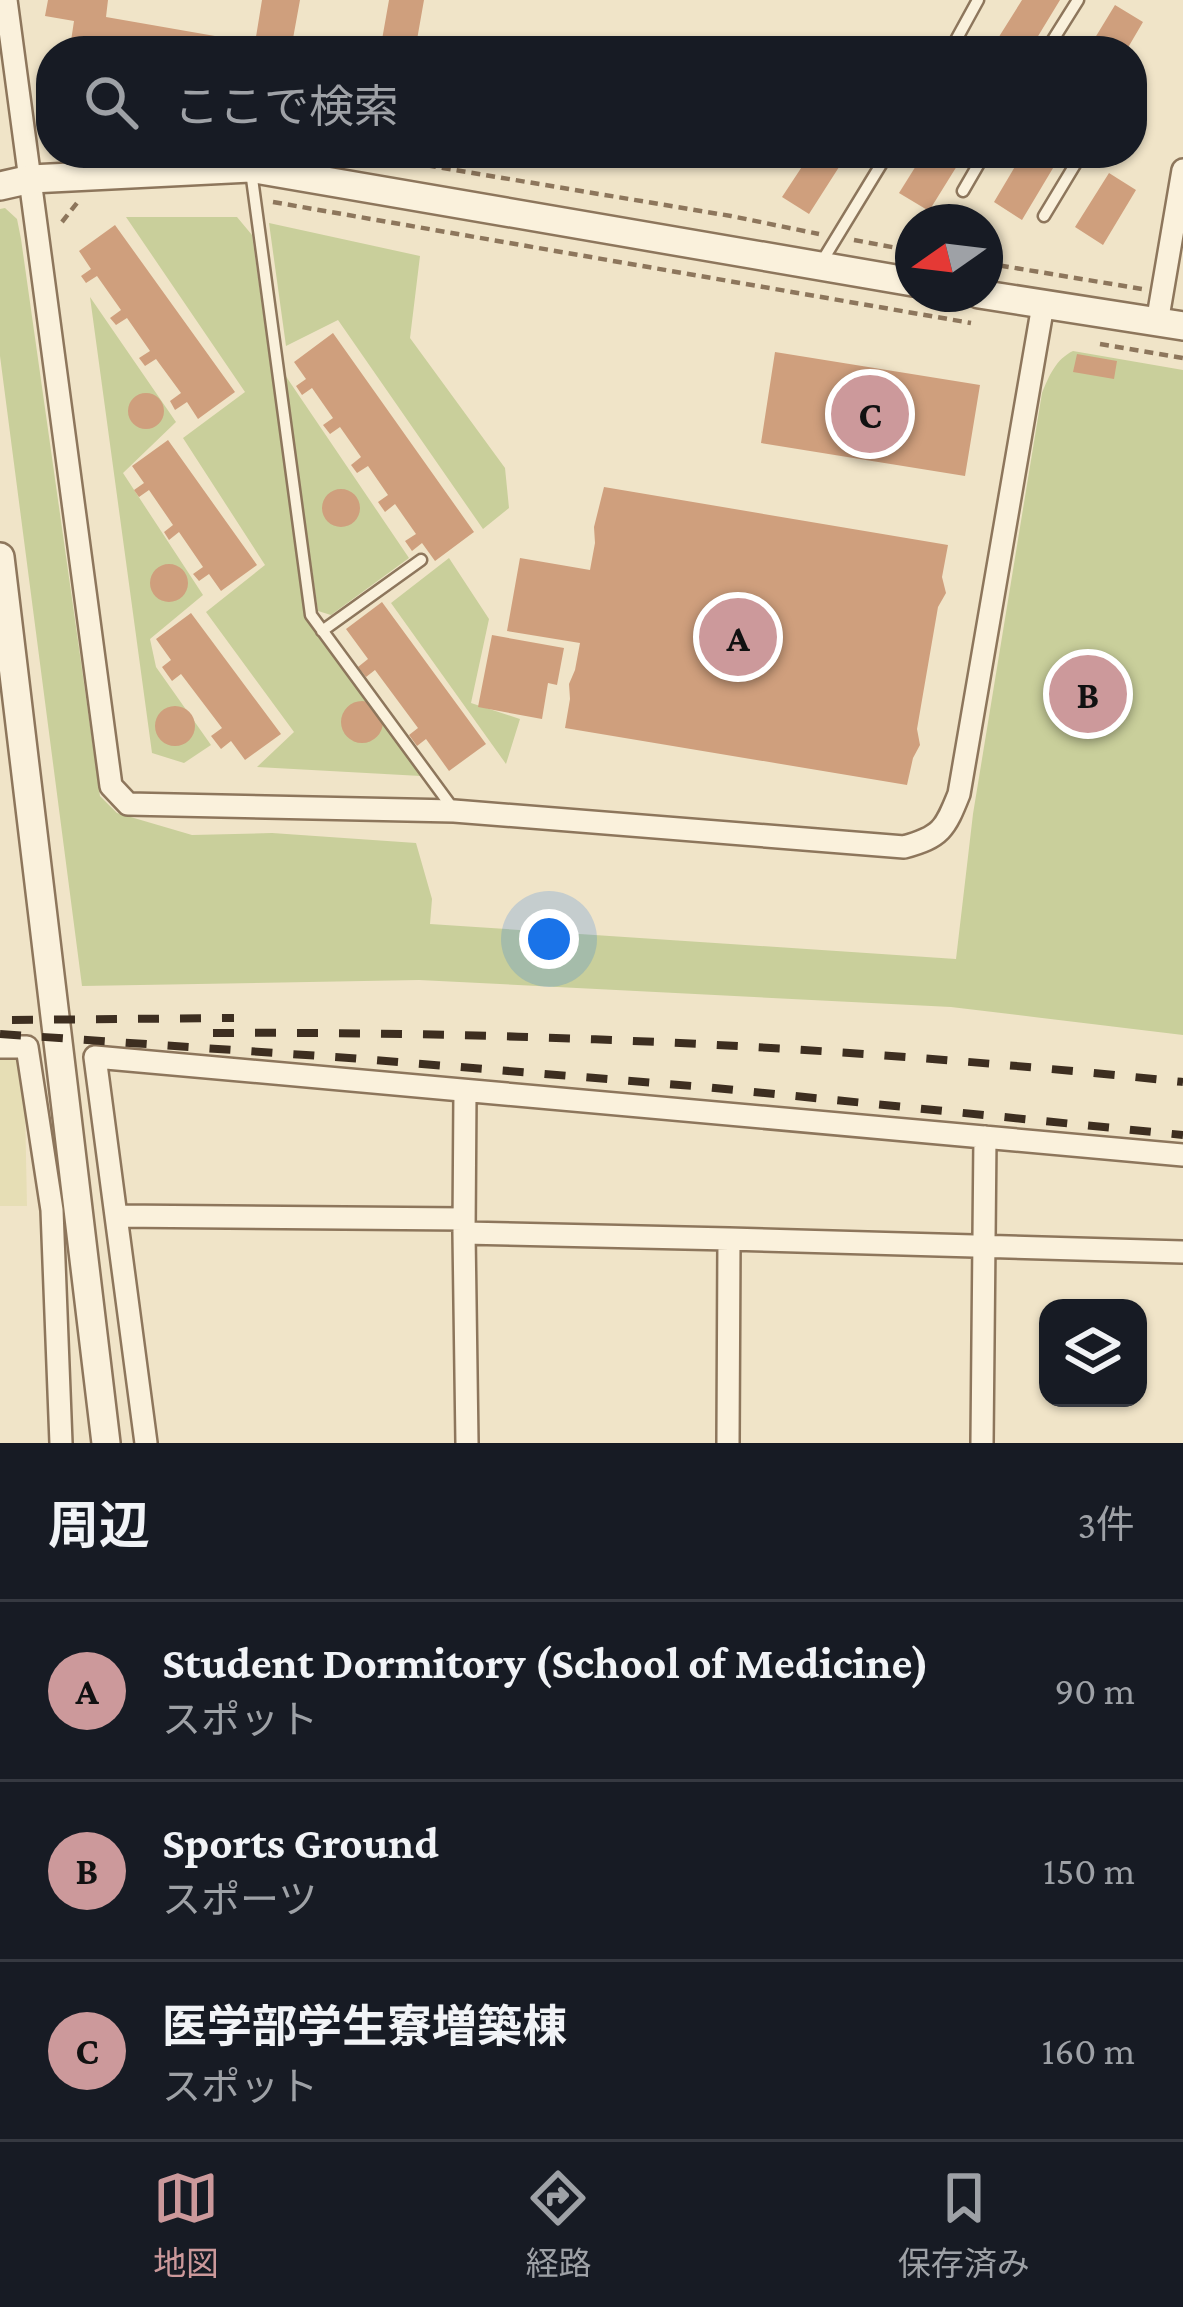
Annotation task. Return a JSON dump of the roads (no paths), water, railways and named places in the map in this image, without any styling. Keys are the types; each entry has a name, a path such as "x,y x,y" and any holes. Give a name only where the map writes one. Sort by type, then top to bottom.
{"street":[{"path":"6,0 111,786 128,804 454,811 904,847 931,840 949,820 959,794 1043,305"},
{"path":"0,186 31,179 250,168 895,279"},
{"path":"1003,298 1170,325 1183,170"},
{"path":"0,557 106,1443"},
{"path":"0,1047 27,1047 52,1210 61,1443"},
{"path":"146,1443 95,1057 1183,1155"},
{"path":"465,1091 467,1443"},
{"path":"982,1443 986,1138"},
{"path":"116,1216 1183,1252"},
{"path":"728,1443 729,1239"}],"lane":[{"path":"960,36 978,0"},
{"path":"1055,36 1078,0"},
{"path":"250,168 310,615 454,811"},
{"path":"819,266 879,168"},
{"path":"963,191 976,168"},
{"path":"1044,216 1073,168"},
{"path":"322,631 421,560"}],"railway":[{"path":"12,1020 234,1018"},
{"path":"213,1033 699,1044 1183,1082"},
{"path":"0,1034 705,1087 1183,1135"}],"place":[{"name":"医学部学生寮増築棟","path":"870,414"},
{"name":"Student Dormitory (School of Medicine)","path":"738,637"},
{"name":"Sports Ground","path":"1088,694"}]}
